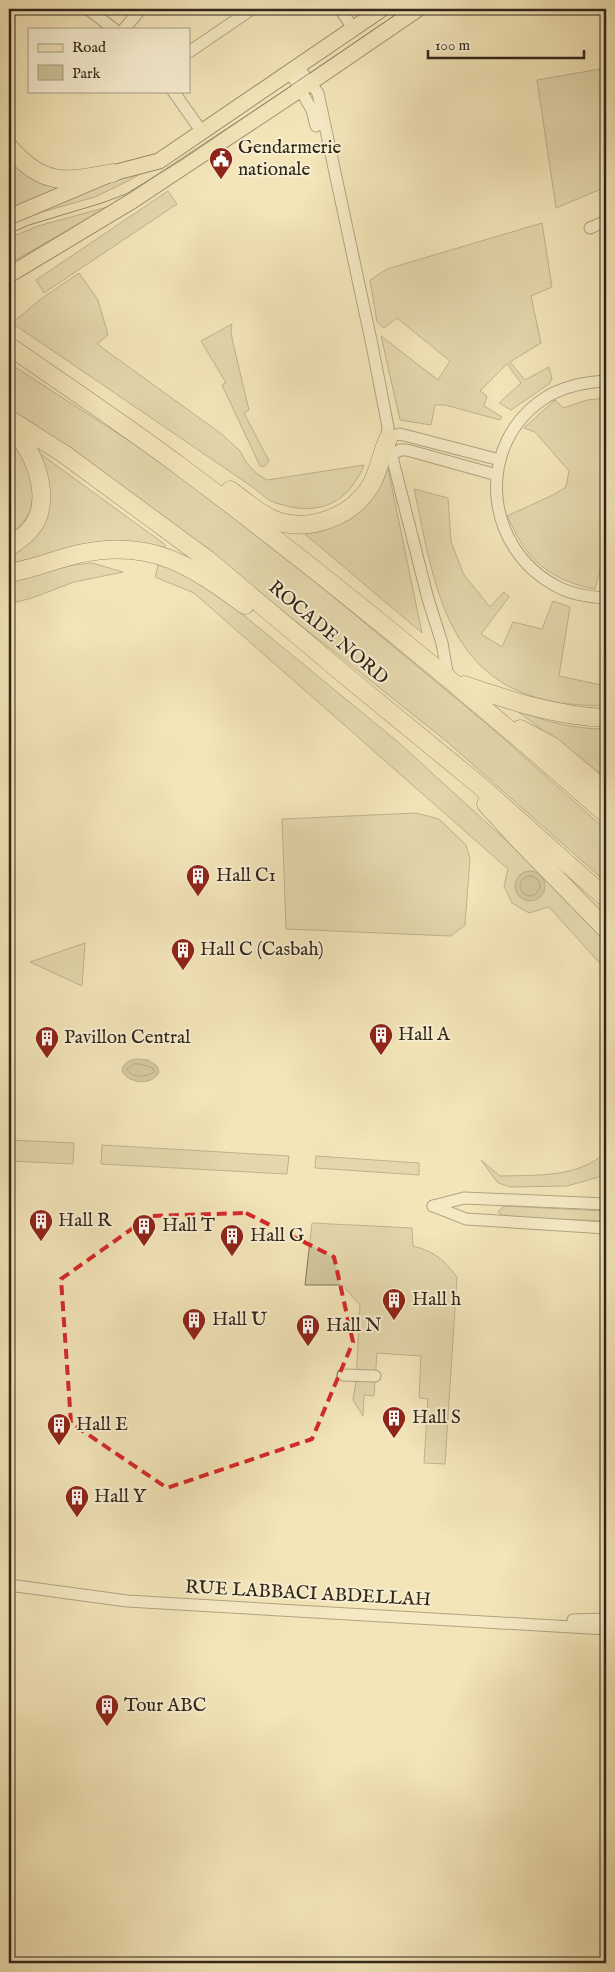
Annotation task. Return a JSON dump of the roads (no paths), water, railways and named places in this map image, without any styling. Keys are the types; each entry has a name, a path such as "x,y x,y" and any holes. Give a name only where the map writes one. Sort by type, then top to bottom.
{"highway":[{"path":"9,147 30,168 58,180 76,180 113,173"},
{"name":"ROCADE NORD","path":"9,346 180,466 322,576 502,722 606,814"},
{"name":"ROCADE NORD","path":"9,419 64,454 208,560 479,785 606,898"},
{"path":"9,427 15,432 38,470 40,498 35,523 9,547"},
{"path":"180,466 202,471 274,520 292,524 312,524 341,514 364,495 374,479 389,443"},
{"path":"9,573 83,553 109,549 118,548 151,552 183,564 228,593 346,676"},
{"path":"449,680 515,703 554,712 606,718"},
{"path":"502,722 552,746 606,791"},
{"path":"412,729 606,929"}],"main road":[{"path":"9,217 113,173 159,161 382,9"},
{"path":"9,275 132,201 306,86 418,9"}],"street":[{"path":"88,9 113,28"},
{"path":"125,28 141,9"},
{"path":"190,51 252,9"},
{"path":"340,9 353,28"},
{"path":"294,69 306,86 304,98 314,113 358,297 382,428 389,443 428,599 442,643 449,680"},
{"path":"174,92 202,132"},
{"path":"590,228 606,221"},
{"path":"606,381 586,382 561,390 536,405 516,426 500,460 496,489 498,512 505,534 519,556 537,574 559,588 584,596 606,598"},
{"path":"389,443 400,434 500,460"},
{"path":"389,443 400,450 407,450 497,474"},
{"path":"606,1204 464,1198 444,1207 466,1219 606,1228"},
{"path":"491,1220 492,1198"},
{"path":"343,1375 375,1376"},
{"name":"RUE LABBACI ABDELLAH","path":"9,1580 137,1596 370,1610 606,1620"},
{"name":"RUE LABBACI ABDELLAH","path":"9,1585 127,1601 606,1629"}],"water":[{"path":"530,871 536,872 544,880 544,892 536,900 530,901 524,900 516,892 515,886 516,880 524,872"},
{"path":"130,1060 148,1060 157,1066 159,1072 156,1077 152,1080 141,1082 129,1079 125,1075 122,1071 126,1063"}],"tram line":[{"path":"9,234 29,225 126,194 180,161 404,9"}],"place":[{"name":"Gendarmerie nationale","path":"221,180"},
{"name":"Hall C1","path":"198,897"},
{"name":"Hall C (Casbah)","path":"183,971"},
{"name":"Hall A","path":"381,1056"},
{"name":"Pavillon Central","path":"47,1059"},
{"name":"Hall R","path":"41,1242"},
{"name":"Hall T","path":"144,1247"},
{"name":"Hall G","path":"232,1257"},
{"name":"Hall h","path":"394,1321"},
{"name":"Hall U","path":"194,1341"},
{"name":"Hall N","path":"308,1347"},
{"name":"Hall S","path":"394,1439"},
{"name":"Hall E","path":"59,1446"},
{"name":"Hall Y","path":"77,1518"},
{"name":"Tour ABC","path":"107,1727"}]}
